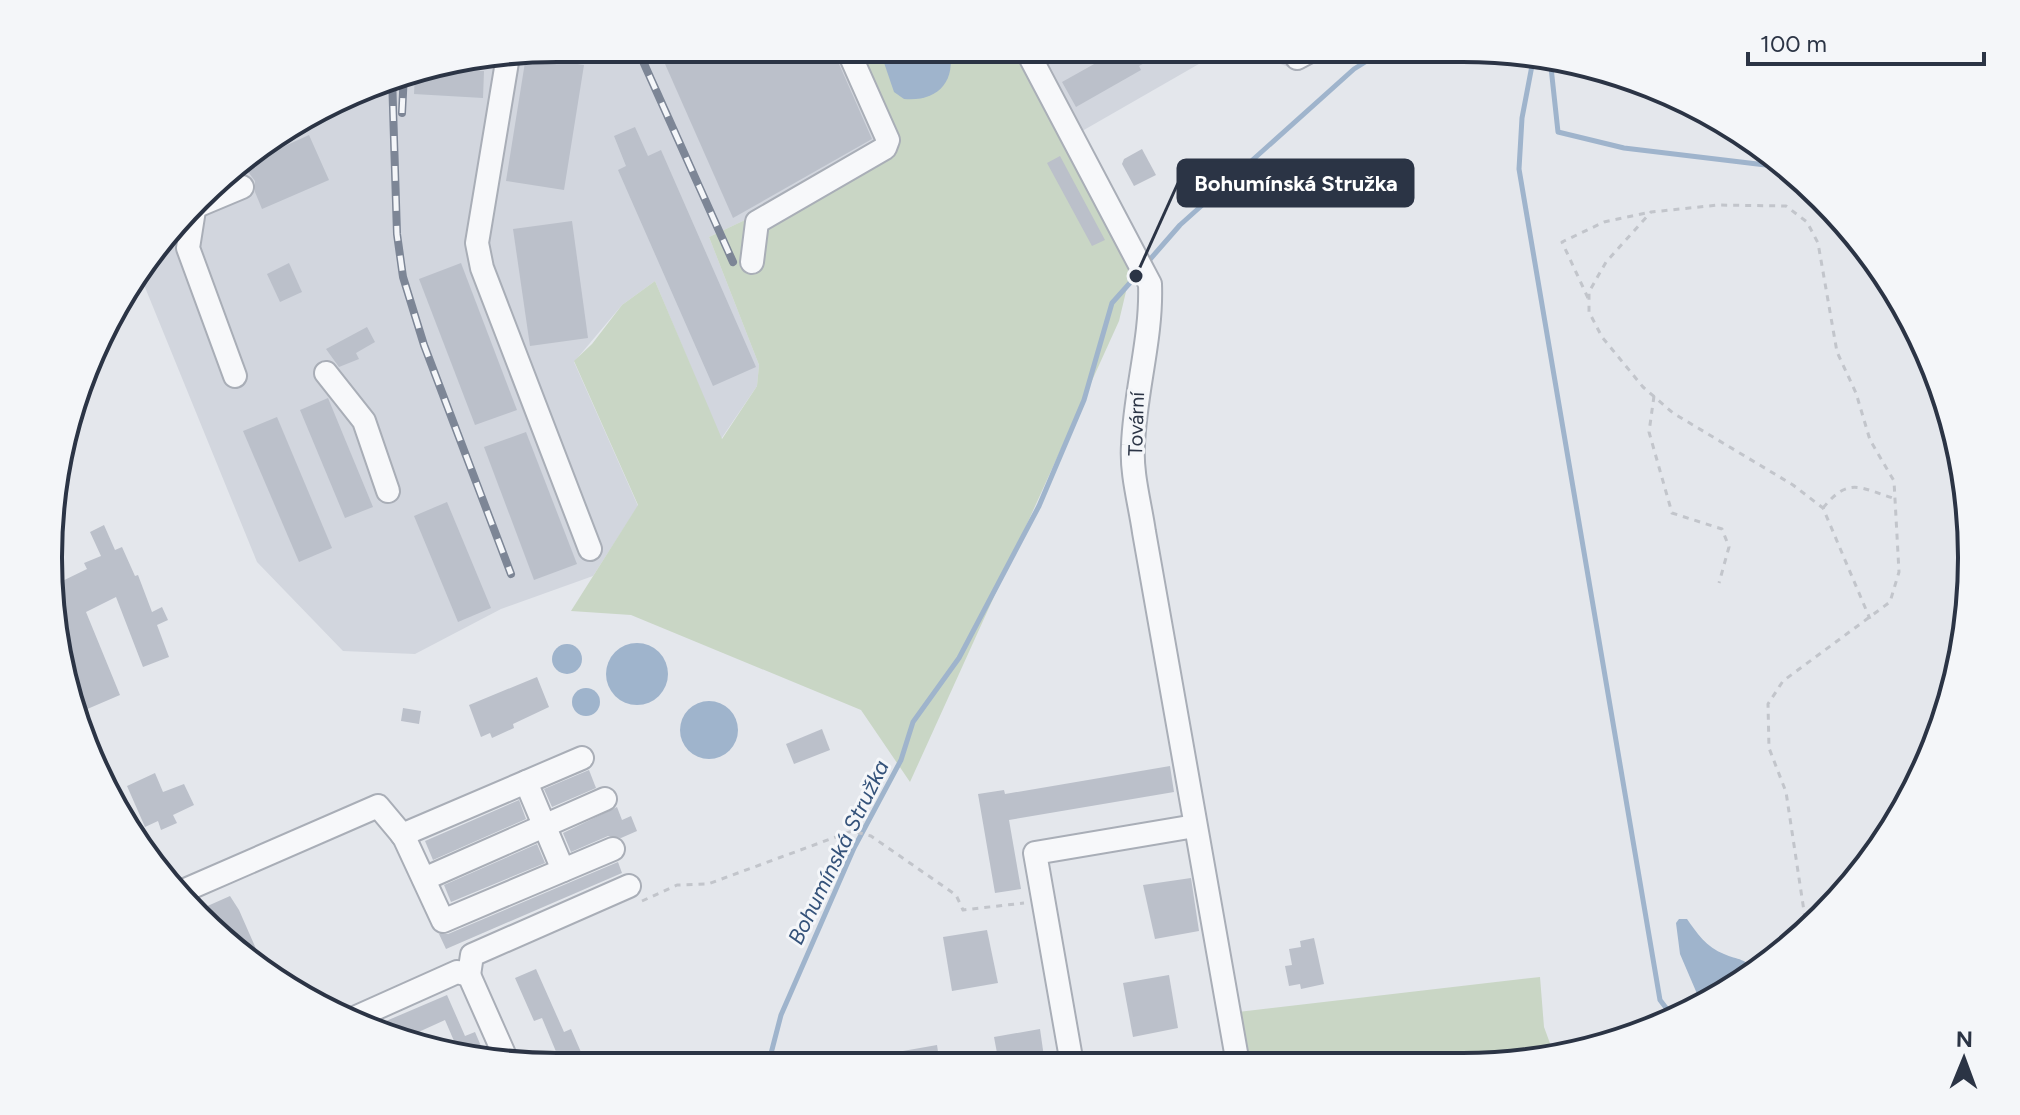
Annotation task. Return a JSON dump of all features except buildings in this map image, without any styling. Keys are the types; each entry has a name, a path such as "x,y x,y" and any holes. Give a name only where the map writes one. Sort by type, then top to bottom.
{"street":[{"path":"752,262 757,222 885,148 888,140 853,62"},
{"name":"Tovární","path":"1033,62 1150,284 1151,318 1138,378 1132,450 1236,1053"},
{"path":"507,65 477,243 482,268 590,549"},
{"path":"218,197 242,187"},
{"path":"192,224 188,248 235,376"},
{"path":"326,373 364,421 388,491"},
{"path":"402,835 582,758"},
{"path":"526,782 563,870"},
{"path":"424,879 605,799"},
{"path":"189,888 378,806 402,835 443,921 613,849"},
{"path":"1070,1053 1035,853 1195,826"},
{"path":"502,1050 469,975 472,955 632,895"},
{"path":"364,1013 457,972 469,975"}],"path":[{"path":"1589,300 1562,242 1604,222 1651,212 1718,205 1786,206 1807,222 1818,243 1837,352 1856,393 1870,440 1894,481 1898,499 1899,572 1890,602 1783,681 1768,704 1769,748 1786,792 1805,916"},
{"path":"1651,212 1606,262 1589,292 1589,312 1602,337 1673,413 1793,485 1823,508 1870,619"},
{"path":"1654,396 1649,432 1672,513 1722,529 1729,547 1719,583"},
{"path":"1823,508 1838,490 1849,485 1898,499"},
{"path":"632,895 677,885 708,884 852,831 871,836 956,895 963,910 1043,900"}],"shaded area":[{"path":"558,62 863,62 899,147 709,237 759,365 757,386 721,439 655,281 622,305 574,362 638,506 593,576 501,609 415,654 343,651 257,562 144,285 164,256 207,207 256,164 310,128 368,100 429,79 493,66"},
{"path":"1020,62 1202,62 1063,142"},
{"path":"1275,62 1317,62 1299,71"}],"green space":[{"path":"863,62 1020,62 1133,262 1119,321 910,782 861,710 631,615 571,611 638,505 574,361 592,344 622,305 655,281 722,439 757,386 759,365 709,237 899,147"},
{"path":"1540,977 1544,1027 1550,1045 1462,1053 1246,1053 1238,1012"}],"water":[{"path":"884,62 951,62 947,80 935,93 904,99 894,92"},
{"path":"637,643 649,645 659,652 666,662 666,686 659,696 649,703 637,705 625,703 615,696 608,686 606,674 608,662 615,652 625,645"},
{"path":"567,644 578,648 582,659 578,670 567,674 556,670 552,659 556,648"},
{"path":"586,688 596,692 600,702 596,712 586,716 576,712 572,702 576,692"},
{"path":"709,701 730,709 738,730 730,751 709,759 688,751 680,730 688,709"},
{"path":"1679,919 1687,919 1712,948 1747,963 1697,994 1680,954 1676,923"}],"waterway":[{"name":"Bohumínská Stružka","path":"1146,264 1180,225 1365,62"},
{"path":"1532,67 1522,118 1519,169 1660,1000 1667,1009"},
{"path":"1551,71 1558,132 1624,148 1765,165"},
{"name":"Bohumínská Stružka","path":"771,1053 781,1015 854,848 901,760 913,722 959,658 1039,506 1084,400 1112,303 1137,275"}],"railway":[{"path":"643,62 733,262"},
{"path":"402,113 403,86"},
{"path":"392,90 397,234 403,277 424,345 511,574"}],"place":[{"name":"Bohumínská Stružka","path":"1136,276"}]}
